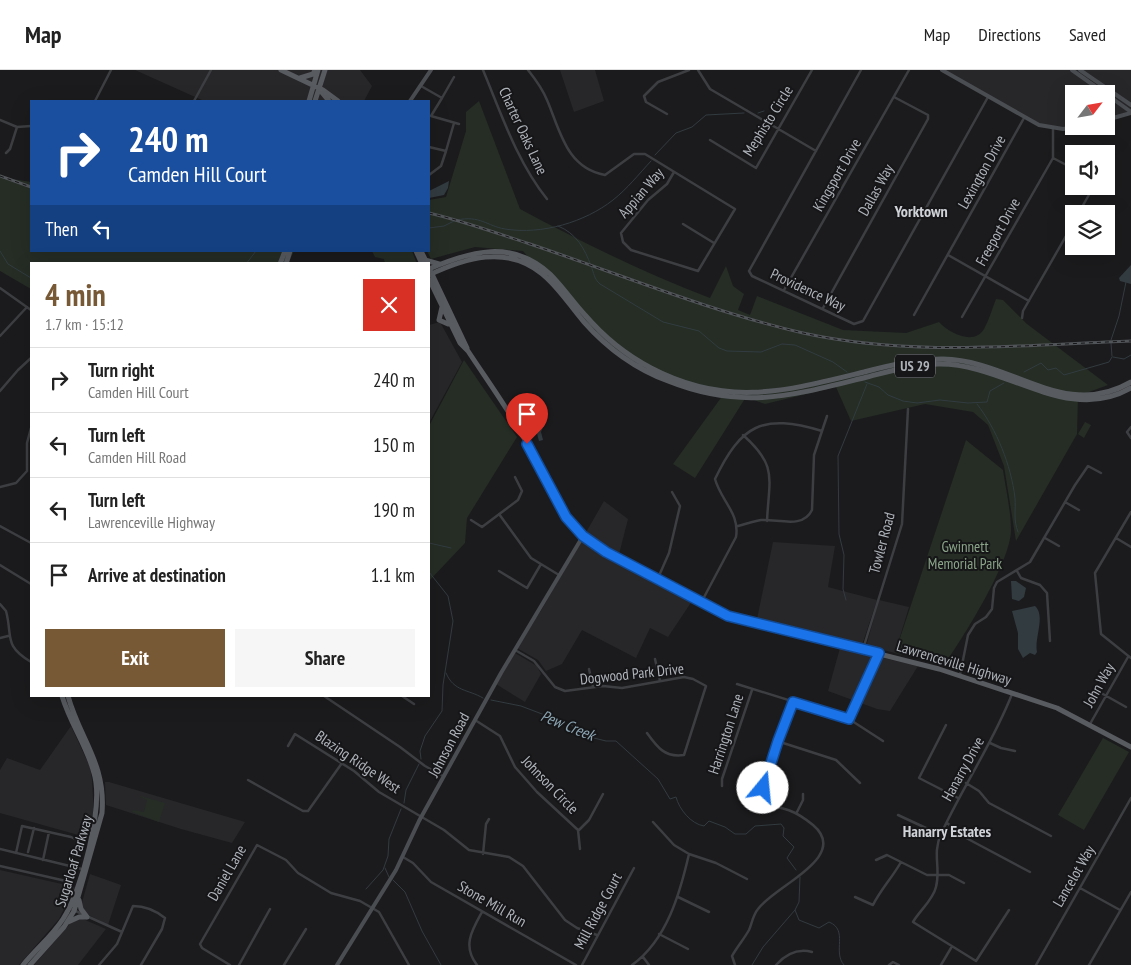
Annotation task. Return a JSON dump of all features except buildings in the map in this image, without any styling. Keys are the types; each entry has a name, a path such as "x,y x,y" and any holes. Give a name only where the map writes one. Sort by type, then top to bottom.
{"main road":[{"path":"281,70 313,85 336,100"},
{"path":"300,78 312,74 316,70"},
{"path":"309,100 316,70"},
{"path":"316,100 325,70"},
{"path":"319,89 321,94 328,100"},
{"name":"US 29","path":"430,269 475,258 506,255 540,272 570,301 596,334 625,355 670,382 708,394 738,398 790,396 902,368 940,364 977,368 1054,396 1077,401 1110,397 1131,388"},
{"path":"430,267 433,264 441,267 437,276 438,286"},
{"name":"Lawrenceville Highway","path":"430,274 438,286 468,351 520,431 561,510 583,536 606,552 740,620 879,653 1057,708 1131,747"},
{"name":"Lawrenceville Highway","path":"430,277 451,327 460,343 468,351"},
{"name":"US 29","path":"625,355 682,381 710,389 738,393 789,390 893,365 928,359 963,361 984,365 1058,392 1077,396 1108,392 1131,382"},
{"name":"Sugarloaf Parkway","path":"23,965 72,910 97,815 97,787 92,764 62,697"},
{"name":"Sugarloaf Parkway","path":"30,965 67,922 79,898 100,827 103,796 98,766 68,697"},
{"path":"79,898 81,909 87,917"},
{"path":"67,922 79,917 87,917"}],"street":[{"path":"96,100 111,70"},
{"path":"195,100 211,70"},
{"path":"411,100 431,70"},
{"name":"Charter Oaks Lane","path":"483,70 520,156 535,184 547,199"},
{"name":"Appian Way","path":"528,70 539,83 564,146 573,158 596,174 605,175 634,154 645,154 735,209 698,271 631,250 622,242 622,233 648,200 667,184 674,172"},
{"path":"667,114 646,102 644,96 658,82 689,70"},
{"path":"698,70 710,89 816,151"},
{"name":"Mephisto Circle","path":"710,140 756,168 812,70"},
{"name":"Providence Way","path":"861,70 749,271 752,276 854,324 863,321 988,97"},
{"name":"Kingsport Drive","path":"784,290 909,70"},
{"path":"942,70 1024,118 1053,129 1065,128"},
{"path":"1072,70 1093,85"},
{"path":"1080,70 1130,103"},
{"path":"454,77 431,116 459,124"},
{"path":"419,85 442,98"},
{"name":"Dallas Way","path":"822,308 928,120 928,115 894,97"},
{"path":"1115,100 1131,112"},
{"path":"1120,116 1124,111 1123,106"},
{"path":"1115,117 1131,112"},
{"name":"Lexington Drive","path":"914,315 1024,118"},
{"path":"0,120 17,127 30,126"},
{"path":"430,174 441,166 454,123"},
{"path":"6,153 17,127"},
{"path":"1053,129 1053,158 1065,164"},
{"path":"430,147 446,151"},
{"name":"Freeport Drive","path":"962,317 1053,158"},
{"path":"683,224 715,243"},
{"path":"1022,318 1028,301 1065,237"},
{"path":"948,255 1028,301"},
{"path":"0,288 30,309"},
{"path":"0,336 27,306"},
{"path":"0,391 30,359"},
{"name":"Towler Road","path":"863,650 902,524 908,409"},
{"path":"738,526 767,521 800,522 808,518 812,510 814,456 827,416"},
{"path":"702,602 736,537 738,526 718,489 715,479 724,461 743,435 756,426 802,425 822,431"},
{"path":"1131,427 1127,432 1131,438"},
{"path":"0,487 21,480 30,467 27,443 30,432"},
{"path":"743,435 765,458 769,469 767,521"},
{"path":"960,677 971,629 992,609 994,588 997,582 1030,562 1088,466 1101,474"},
{"path":"471,520 482,527 521,495 521,485 515,477"},
{"path":"658,579 669,553 680,506 672,492"},
{"path":"1065,502 1079,510"},
{"path":"1129,658 1102,634 1095,585 1096,572 1131,512"},
{"path":"499,514 532,558 560,575"},
{"path":"0,526 30,543"},
{"name":"Johnson Road","path":"337,965 403,857 421,817 474,720 583,536"},
{"path":"1045,538 1059,546"},
{"path":"1116,538 1131,547"},
{"path":"499,571 526,588 541,564"},
{"path":"0,565 30,583"},
{"path":"1017,571 1021,578 1040,585 1047,593 1050,641"},
{"path":"0,604 6,611 8,636 21,656 30,661"},
{"path":"0,638 8,636"},
{"name":"Dogwood Park Drive","path":"514,650 540,666 555,687 565,691 593,687 622,688 684,677 702,683 706,689 684,755 675,756 659,750 647,733"},
{"path":"849,719 879,653"},
{"name":"John Way","path":"1090,724 1129,658"},
{"path":"655,659 660,681"},
{"path":"589,669 593,687"},
{"path":"737,684 849,719 883,741"},
{"path":"1094,689 1126,707"},
{"name":"Harrington Lane","path":"722,786 722,779 752,690"},
{"name":"Hanarry Drive","path":"1009,910 976,961 952,948 914,922 935,891 937,875 935,855 940,835 966,783 990,742 1012,694"},
{"path":"326,697 400,746 425,766 445,776"},
{"path":"404,697 414,704"},
{"path":"733,964 732,956 748,932 758,909 781,888 809,867 823,852 824,840 821,835 797,812 779,806 761,806 763,788 793,702"},
{"name":"Johnson Circle","path":"474,720 502,739 516,767 537,792 578,830 580,849"},
{"path":"946,725 919,778 958,798"},
{"name":"Blazing Ridge West","path":"288,746 295,734 342,763 379,792 451,835 468,850 483,854 503,855 515,859 564,920 577,928 597,935"},
{"path":"778,741 836,760 860,782"},
{"path":"990,742 1001,748 1015,751"},
{"path":"248,780 303,812 308,812 342,763"},
{"path":"966,783 979,791 989,803 1051,836"},
{"path":"578,830 589,820 603,794"},
{"path":"797,812 804,794"},
{"name":"Lancelot Way","path":"1036,965 1131,798"},
{"path":"898,815 940,835"},
{"path":"483,854 486,824 489,819"},
{"path":"653,822 674,845 747,879"},
{"path":"947,823 968,839 1030,872"},
{"path":"0,866 66,881 76,839 22,826 16,853"},
{"path":"28,852 34,828"},
{"path":"43,860 49,832"},
{"name":"Daniel Lane","path":"230,965 202,948 200,944 257,844 286,860 298,873 332,893 360,901 372,908"},
{"path":"0,849 82,869"},
{"path":"632,965 654,946 678,897 690,854"},
{"path":"876,860 882,855 887,855 927,874 949,875 964,883"},
{"name":"Stone Mill Run","path":"403,857 413,862 431,882 576,965"},
{"path":"855,897 873,905 881,888 892,879 901,862"},
{"name":"Mill Ridge Court","path":"582,965 634,868"},
{"path":"1080,888 1120,910"},
{"path":"1089,965 1131,892"},
{"path":"678,897 709,912"},
{"path":"99,965 116,944 133,906 143,906 156,911 164,918 162,929 141,965"},
{"path":"372,908 383,916 409,965"},
{"path":"239,965 270,909"},
{"path":"72,910 122,932"},
{"path":"476,965 469,953 468,942 483,911"},
{"path":"284,965 306,929"},
{"path":"659,934 688,949"},
{"path":"941,965 952,948"},
{"path":"776,965 790,953 798,951 812,952"},
{"path":"643,957 649,965"},
{"path":"890,964 893,962 899,965"}],"shaded area":[{"path":"135,70 360,70 372,86 365,100 202,100"},
{"path":"560,70 595,70 604,101 574,112"},
{"path":"941,70 1131,70 1131,114 1115,120 1115,85 1065,85 1065,131 1038,124"},
{"path":"449,181 444,195 430,198 430,190"},
{"path":"1131,265 1131,284 1120,281 1119,278"},
{"path":"440,322 462,362 430,421 430,325"},
{"path":"542,414 545,423 541,432 543,440 539,441 534,422"},
{"path":"604,501 628,519 618,558 694,598 668,637 650,628 636,658 582,630 562,664 546,671 538,660 517,648 542,609"},
{"path":"773,542 835,546 828,587 877,600 862,645 757,619"},
{"path":"1011,581 1016,581 1026,588 1024,597 1019,601 1012,599"},
{"path":"879,600 909,607 895,653 868,646 867,643"},
{"path":"1035,606 1040,615 1037,652 1035,655 1030,653 1023,658 1018,649 1018,633 1012,611"},
{"path":"840,648 918,666 890,711 877,709 828,691"},
{"path":"515,653 537,666 541,674 525,702 496,684"},
{"path":"71,726 90,767 94,816 89,838 0,813 0,770 7,758 40,770"},
{"path":"105,782 245,822 232,843 181,829 106,805"},
{"path":"0,870 75,887 59,919 19,965 0,965"},
{"path":"90,874 121,885 108,925 85,913 81,906"},
{"path":"74,919 83,919 106,929 78,965 34,965"}],"green space":[{"path":"479,101 520,209 637,268 710,298 726,266 733,286 744,294 738,310 750,315 757,296 843,330 906,333 939,322 955,334 974,337 984,329 996,299 1003,300 1027,324 1108,385 1078,396 1077,434 1016,541 1004,466 988,425 973,412 925,404 851,421 836,387 765,404 746,397 695,478 673,464 723,395 676,381 626,361 561,296 523,251 475,247 431,259 428,252 430,252 430,200 446,197 466,131 466,112"},
{"path":"0,177 30,182 30,252 294,252 289,262 30,262 30,288 0,271"},
{"path":"372,252 412,252 416,262 385,262 384,259 375,257"},
{"path":"464,360 517,437 467,518 465,543 430,580 430,424"},
{"path":"1085,422 1091,425 1084,438 1078,434"},
{"name":"Gwinnett Memorial Park","path":"966,440 1003,470 1011,531 1009,545 1003,562 984,600 944,665 895,653"},
{"path":"1103,738 1129,752 1084,830 1058,815"},
{"path":"137,795 165,803 159,822 132,812 133,810 144,812 147,800"}],"waterway":[{"path":"758,113 764,111"},
{"path":"655,155 676,133 692,127 706,115 744,113"},
{"path":"457,220 472,219 499,228 519,230 534,230 562,225 590,215 602,208 628,186 651,161"},
{"path":"430,228 444,226 454,221"},
{"path":"558,226 570,233 579,242 586,254 595,278 600,284 663,322 699,331 719,348 727,351 761,352 782,344 795,345 833,362 847,372"},
{"name":"Pew Creek","path":"0,251 8,264 30,277"},
{"path":"248,262 255,252"},
{"path":"1111,340 1119,316 1126,282"},
{"path":"1111,343 1112,356"},
{"path":"1113,357 1124,359 1131,355"},
{"path":"1024,372 1041,363 1048,370 1056,368 1064,375 1109,362 1112,357"},
{"path":"865,382 879,387 888,395 903,401 917,403 940,400 968,403 987,402 990,391 1004,383"},
{"path":"846,600 843,589 844,555 839,534 838,456 867,384"},
{"path":"977,404 991,425 1002,448 1013,486 1015,519 1018,532"},
{"path":"430,543 451,548"},
{"name":"Pew Creek","path":"421,759 420,751 425,736 442,711 443,685 453,621 448,596 430,573"},
{"name":"Pew Creek","path":"446,673 457,687 483,698"},
{"name":"Pew Creek","path":"491,700 521,706 571,725 590,737 606,741 616,741 658,779 670,799 676,797 686,815 699,825 704,826 709,821 725,827 735,834 746,834 755,826 781,824 784,828 783,836 794,847 787,858 796,870"},
{"path":"404,803 406,790 419,764"},
{"path":"366,889 383,870 388,856 389,839 401,809"},
{"path":"385,868 389,877"},
{"name":"Pew Creek","path":"800,877 799,902 795,910 799,920 819,928 829,922 835,926 839,936 839,954 844,965"},
{"path":"393,880 405,892 422,931 441,965"},
{"path":"752,965 763,947 795,910"}],"railway":[{"path":"0,176 30,187"},
{"path":"430,213 467,223 530,244 700,304 803,333 885,345 926,347 1008,347 1131,341"}],"district":[{"name":"Yorktown","path":"921,211"},
{"name":"Hanarry Estates","path":"947,831"}],"route":[{"path":"527,444 556,501 571,524 589,541 606,552 728,616 844,646 879,653 849,719 793,702 763,788"}]}
